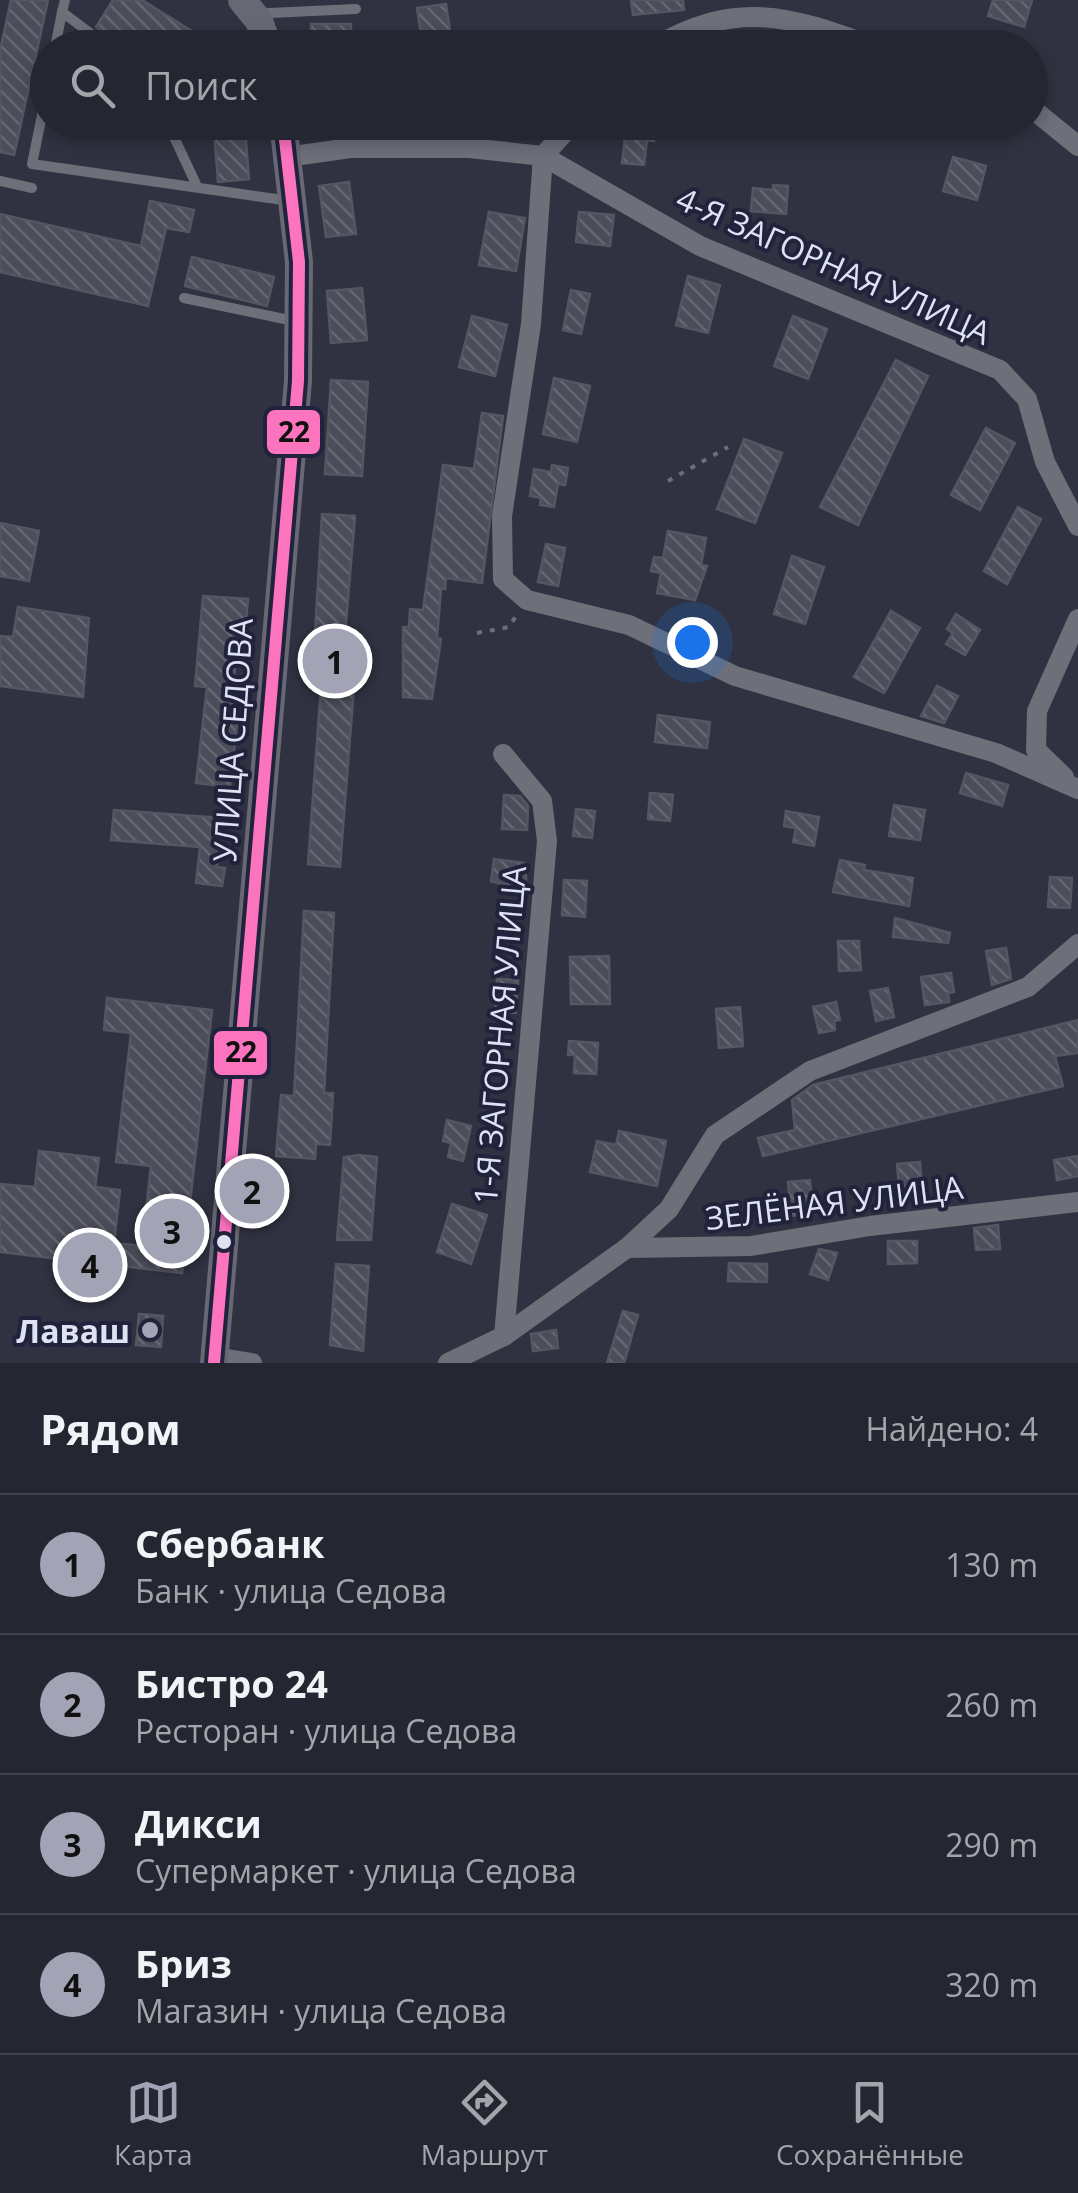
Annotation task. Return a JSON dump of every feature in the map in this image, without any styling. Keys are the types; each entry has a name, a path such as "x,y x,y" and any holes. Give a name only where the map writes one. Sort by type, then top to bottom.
{"street":[{"path":"675,30 729,3 792,14 832,30"},
{"path":"1048,122 1078,146"},
{"name":"УЛИЦА СЕДОВА","path":"215,1360 300,320 285,140"},
{"path":"557,140 542,156 531,324 502,516 503,579 527,600 630,625 735,676 996,752 1076,788"},
{"name":"4-Я ЗАГОРНАЯ УЛИЦА","path":"286,157 350,148 469,148 542,156 700,246 1000,370 1027,399 1045,462 1078,526"},
{"path":"1076,788 1036,750 1037,711 1078,619"},
{"name":"1-Я ЗАГОРНАЯ УЛИЦА","path":"503,754 542,800 546,840 504,1336"},
{"path":"448,1363 504,1336 627,1248 669,1209 714,1134 810,1071 1028,987 1078,944"},
{"name":"ЗЕЛЁНАЯ УЛИЦА","path":"627,1248 750,1246 870,1226 1078,1202"},
{"path":"215,1360 252,1363"}],"lane":[{"path":"64,6 90,30"},
{"path":"256,23 269,13 356,9"},
{"path":"37,140 32,164 196,184 291,201"},
{"path":"175,140 196,184"},
{"path":"0,181 32,188"},
{"path":"184,298 300,320"}],"path":[{"path":"668,481 728,447"},
{"path":"477,634 508,627 527,600"}],"building":[{"path":"11,0 48,0 41,30 30,30 30,82 14,155 0,152 0,51"},
{"path":"113,0 142,0 190,30 100,30 96,27"},
{"path":"631,0 683,0 684,10 633,15"},
{"path":"993,0 1032,0 1024,27 988,16"},
{"path":"446,4 450,30 420,30 417,8"},
{"path":"311,24 351,24 351,30 311,30"},
{"path":"215,140 246,140 249,179 218,182"},
{"path":"625,140 647,140 644,165 622,163"},
{"path":"953,157 986,166 977,200 943,191"},
{"path":"349,182 356,234 326,237 319,186"},
{"path":"773,185 788,186 786,214 751,211 753,188 773,190"},
{"path":"150,201 194,210 189,232 166,228 148,306 0,272 0,214 141,246"},
{"path":"489,212 525,218 516,271 479,265"},
{"path":"579,212 614,215 610,246 576,242"},
{"path":"192,257 274,277 267,306 185,286"},
{"path":"688,276 720,285 708,333 676,325"},
{"path":"362,288 367,340 331,343 327,291"},
{"path":"571,290 590,294 581,334 563,330"},
{"path":"472,316 507,325 495,376 459,367"},
{"path":"793,316 827,329 808,379 774,366"},
{"path":"896,360 928,376 858,525 820,507"},
{"path":"554,378 590,386 577,442 543,434"},
{"path":"331,380 368,382 362,476 325,474"},
{"path":"482,413 503,416 482,583 446,578 445,589 441,589 437,638 441,639 432,699 403,697 403,627 409,627 410,609 423,610 443,465 474,469"},
{"path":"986,428 1015,443 980,510 951,495"},
{"path":"744,439 782,453 755,523 717,509"},
{"path":"552,465 568,468 565,485 558,484 554,507 540,505 541,498 530,496 534,469 551,472"},
{"path":"1018,507 1041,519 1007,584 984,571"},
{"path":"322,514 355,516 345,634 358,635 340,867 308,864 321,687 312,686"},
{"path":"0,523 39,531 29,581 0,576"},
{"path":"668,531 706,538 701,565 707,566 695,600 657,593 661,573 651,571 654,557 663,558"},
{"path":"546,544 565,548 558,586 538,582"},
{"path":"792,556 824,567 805,624 774,614"},
{"path":"203,596 248,599 244,645 237,644 231,714 238,715 230,787 196,783 207,687 195,686"},
{"path":"18,607 89,618 83,697 0,686 0,636 13,637"},
{"path":"891,611 920,628 884,693 854,677"},
{"path":"956,614 980,630 965,655 946,644 953,633 947,629"},
{"path":"937,686 958,696 944,723 921,716"},
{"path":"658,715 710,722 707,748 655,742"},
{"path":"966,773 1008,785 1002,806 960,793"},
{"path":"650,793 673,795 670,821 648,819"},
{"path":"504,795 520,796 528,806 527,830 502,829"},
{"path":"894,805 925,810 920,840 889,836"},
{"path":"576,809 595,811 592,838 573,836"},
{"path":"114,810 221,818 217,867 225,868 222,886 196,883 200,847 111,840"},
{"path":"786,811 819,817 814,846 793,842 796,828 784,826"},
{"path":"494,859 525,863 527,891 491,881"},
{"path":"840,860 865,865 864,870 913,878 909,906 833,892"},
{"path":"1050,877 1072,878 1070,908 1048,907"},
{"path":"564,880 587,881 585,917 562,915"},
{"path":"304,911 334,913 324,1093 333,1093 330,1145 316,1144 315,1159 276,1156 281,1095 294,1096"},
{"path":"895,918 950,933 948,943 893,937"},
{"path":"838,941 859,941 861,970 839,971"},
{"path":"1006,948 1011,979 992,985 986,951"},
{"path":"609,956 610,1004 571,1004 570,957"},
{"path":"951,973 954,992 948,993 949,1002 925,1005 921,977"},
{"path":"497,979 518,980 516,1013 495,1011"},
{"path":"888,988 894,1017 876,1021 870,991"},
{"path":"107,998 212,1010 182,1273 0,1252 0,1184 35,1187 39,1151 99,1158 95,1187 120,1190 114,1243 142,1246 151,1166 116,1162 131,1033 104,1030"},
{"path":"836,1002 840,1020 834,1021 835,1030 819,1033 813,1007"},
{"path":"740,1007 743,1046 719,1048 716,1009"},
{"path":"1078,1020 1078,1053 1055,1056 1063,1086 763,1156 758,1138 795,1130 792,1100 813,1085"},
{"path":"569,1041 598,1043 596,1074 574,1073 575,1055 568,1055"},
{"path":"447,1120 471,1126 463,1161 448,1157 451,1143 443,1141"},
{"path":"619,1131 666,1141 657,1186 590,1172 597,1141 616,1145"},
{"path":"1078,1156 1078,1176 1057,1180 1054,1160"},
{"path":"344,1157 377,1157 371,1240 337,1240"},
{"path":"920,1162 922,1185 899,1187 897,1164"},
{"path":"248,1170 261,1172 260,1204 245,1203"},
{"path":"810,1180 813,1214 791,1216 788,1182"},
{"path":"452,1204 487,1215 471,1264 437,1252"},
{"path":"998,1225 1000,1249 976,1250 974,1228"},
{"path":"888,1241 917,1241 917,1263 888,1264"},
{"path":"819,1249 837,1253 828,1280 810,1274"},
{"path":"729,1263 767,1264 767,1282 728,1281"},
{"path":"336,1264 369,1266 363,1351 330,1345"},
{"path":"623,1311 638,1315 624,1363 607,1363"},
{"name":"Лаваш","path":"139,1314 163,1316 161,1347 136,1345"},
{"path":"556,1330 558,1348 533,1351 531,1334"}],"transit line":[{"name":"22","path":"214,1363 298,381 299,262 285,140"}],"place":[{"name":"Сбербанк","path":"335,661"},
{"name":"Бистро 24","path":"252,1191"},
{"name":"Дикси","path":"172,1231"},
{"name":"Бриз","path":"90,1265"},
{"name":"Лаваш","path":"150,1330"}]}
